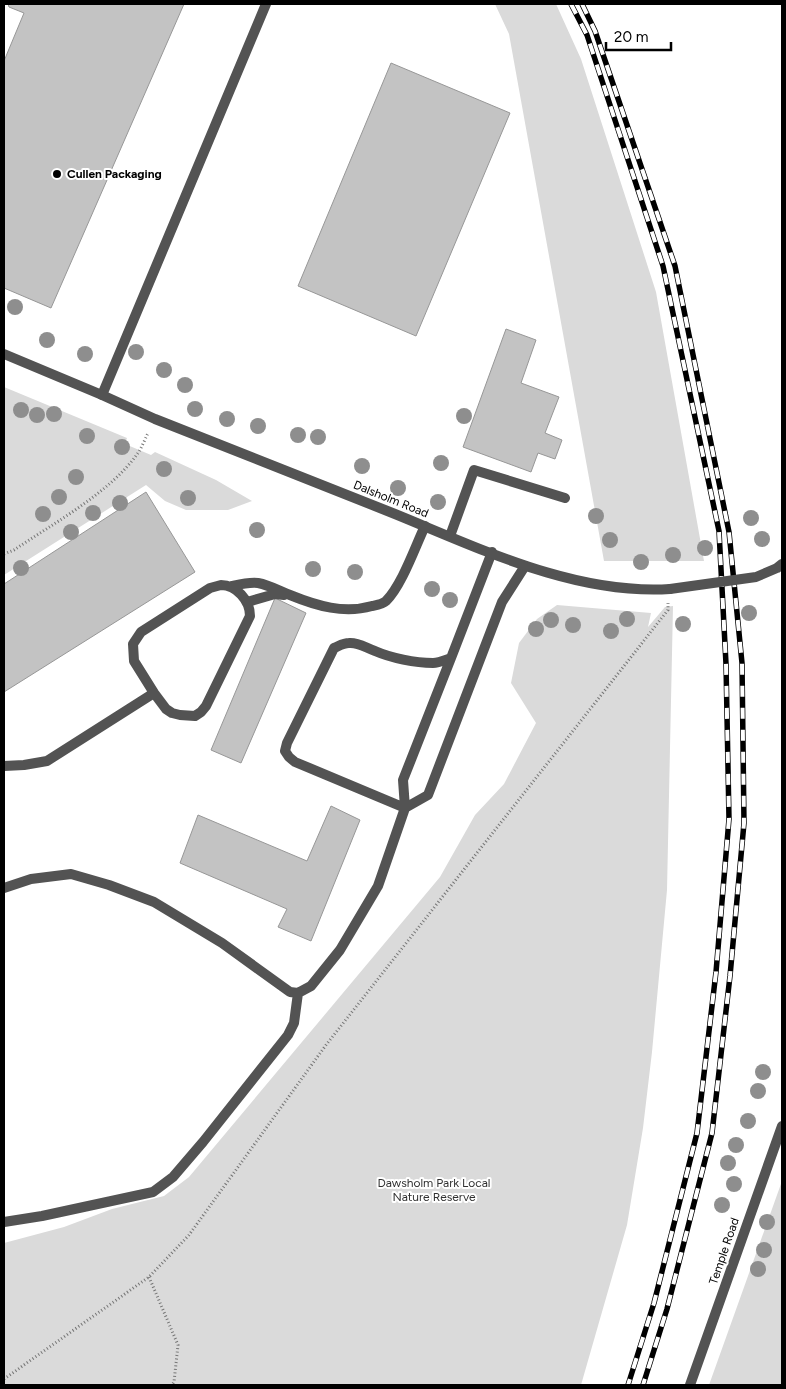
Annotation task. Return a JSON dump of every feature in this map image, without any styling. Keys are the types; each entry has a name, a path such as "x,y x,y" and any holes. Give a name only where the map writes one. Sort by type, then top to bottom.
{"street":[{"path":"102,395 266,4"},
{"name":"Dalsholm Road","path":"4,354 155,419 525,566 592,584 634,589 670,588 756,577 782,564"},
{"path":"450,536 474,470 564,498"},
{"path":"232,586 247,602 250,616 206,706 194,716 180,716 172,713 166,709 154,693 134,661 133,644 141,632 210,588 221,585 232,586 257,583 326,608 347,610 365,608 385,602 400,581 425,526"},
{"path":"4,888 31,878 71,874 109,884 154,902 222,943 290,992 298,993 311,986 340,950 378,886 405,808 403,780 492,552"},
{"path":"405,808 428,795 502,602 525,566"},
{"path":"247,602 275,594 290,595"},
{"path":"405,808 302,765 289,757 286,751 287,743 334,648 350,643 358,644 403,660 433,663 451,658"},
{"path":"4,766 47,761 154,693"},
{"path":"4,1222 42,1216 153,1192 173,1177 288,1035 294,1023 298,993"},
{"name":"Temple Road","path":"690,1385 782,1126"}],"path":[{"path":"4,554 14,550 80,506 110,483 123,471 138,452 155,419"},
{"path":"4,1379 149,1277 189,1235 326,1045 668,610 670,588"},
{"path":"149,1277 178,1344 174,1382 172,1385"}],"green space":[{"path":"495,4 556,4 581,59 656,292 704,561 604,561 509,34"},
{"path":"4,387 127,438 125,444 151,455 155,452 216,480 252,501 228,510 186,510 165,501 146,485 4,575"},
{"name":"Dawsholm Park Local Nature Reserve","path":"557,605 651,613 648,627 665,607 673,606 667,890 652,1052 643,1128 627,1225 581,1385 4,1385 4,1243 64,1227 112,1209 164,1196 189,1177 440,877 475,815 504,784 536,723 511,683 519,643 537,619"},
{"path":"782,1181 782,1385 709,1385"}],"building":[{"name":"Cullen Packaging","path":"8,4 184,4 51,308 4,288 4,61 24,13 9,7"},
{"path":"391,63 510,113 416,336 298,286"},
{"path":"506,329 536,340 521,383 559,397 545,433 562,440 555,459 538,453 531,472 463,447"},
{"path":"146,492 195,572 4,692 4,584"},
{"path":"275,598 306,613 241,763 211,750"},
{"path":"331,806 360,820 311,941 278,927 287,909 180,863 198,815 307,861"}],"railway":[{"path":"571,4 587,35 663,266 719,531 726,664 729,819 716,972 697,1133 654,1303 628,1385"},
{"path":"582,4 595,31 675,266 729,532 742,663 744,823 730,976 712,1133 667,1309 643,1385"}],"place":[{"name":"Cullen Packaging","path":"57,174"}]}
